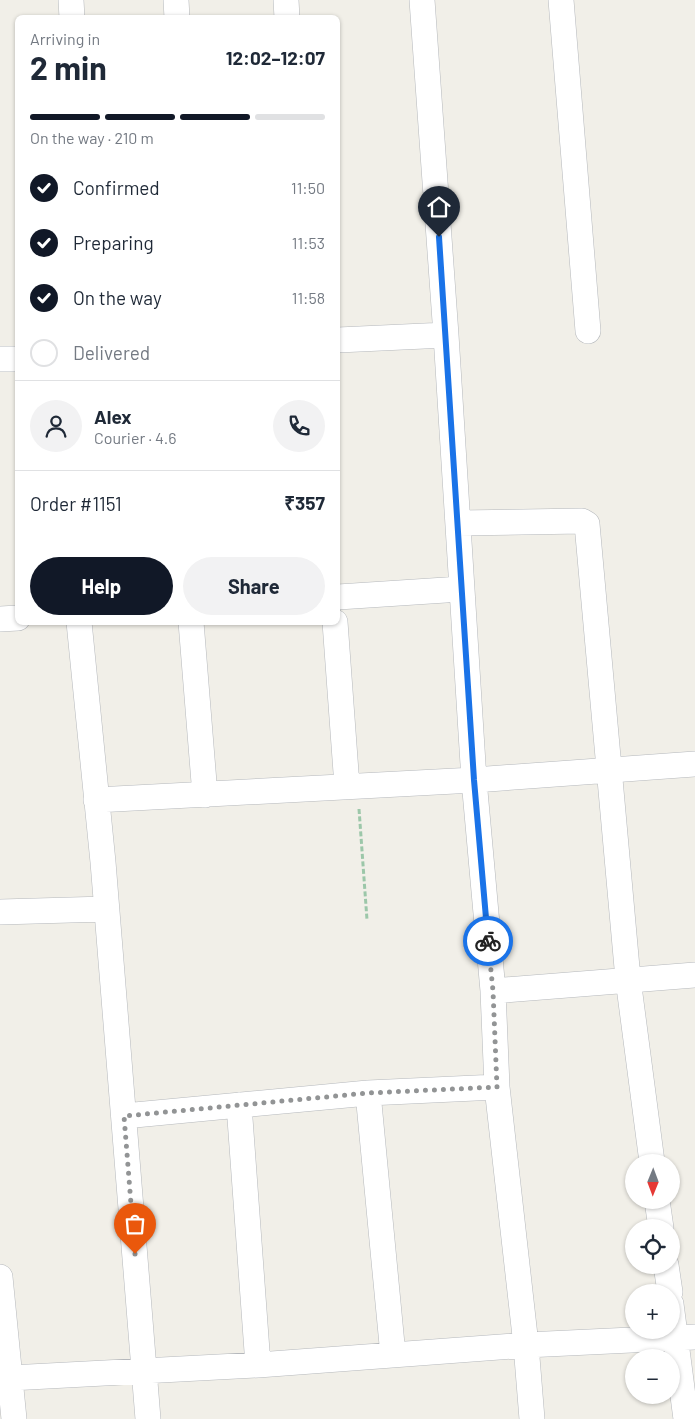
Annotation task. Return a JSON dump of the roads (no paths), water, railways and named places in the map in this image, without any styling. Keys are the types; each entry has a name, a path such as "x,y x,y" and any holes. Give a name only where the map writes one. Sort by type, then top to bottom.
{"street":[{"path":"71,0 72,15"},
{"path":"176,0 177,15"},
{"path":"286,0 287,15"},
{"path":"422,0 459,523 461,589 474,780 493,991 497,1087 526,1345 532,1419"},
{"path":"561,0 588,331"},
{"path":"340,340 446,336"},
{"path":"0,359 15,359"},
{"path":"459,523 582,521 587,524 628,979 651,1154"},
{"path":"340,597 461,589"},
{"path":"0,618 15,618"},
{"path":"79,625 124,1116 148,1419"},
{"path":"191,625 205,795"},
{"path":"335,625 353,786"},
{"path":"96,800 474,780 695,764"},
{"path":"0,912 106,909"},
{"path":"493,991 695,975"},
{"path":"124,1116 368,1093 497,1087"},
{"path":"368,1093 393,1355"},
{"path":"239,1105 258,1365"},
{"path":"0,1282 14,1419"},
{"path":"680,1325 685,1337 686,1419"},
{"path":"10,1378 145,1372 526,1345 685,1337"}]}
